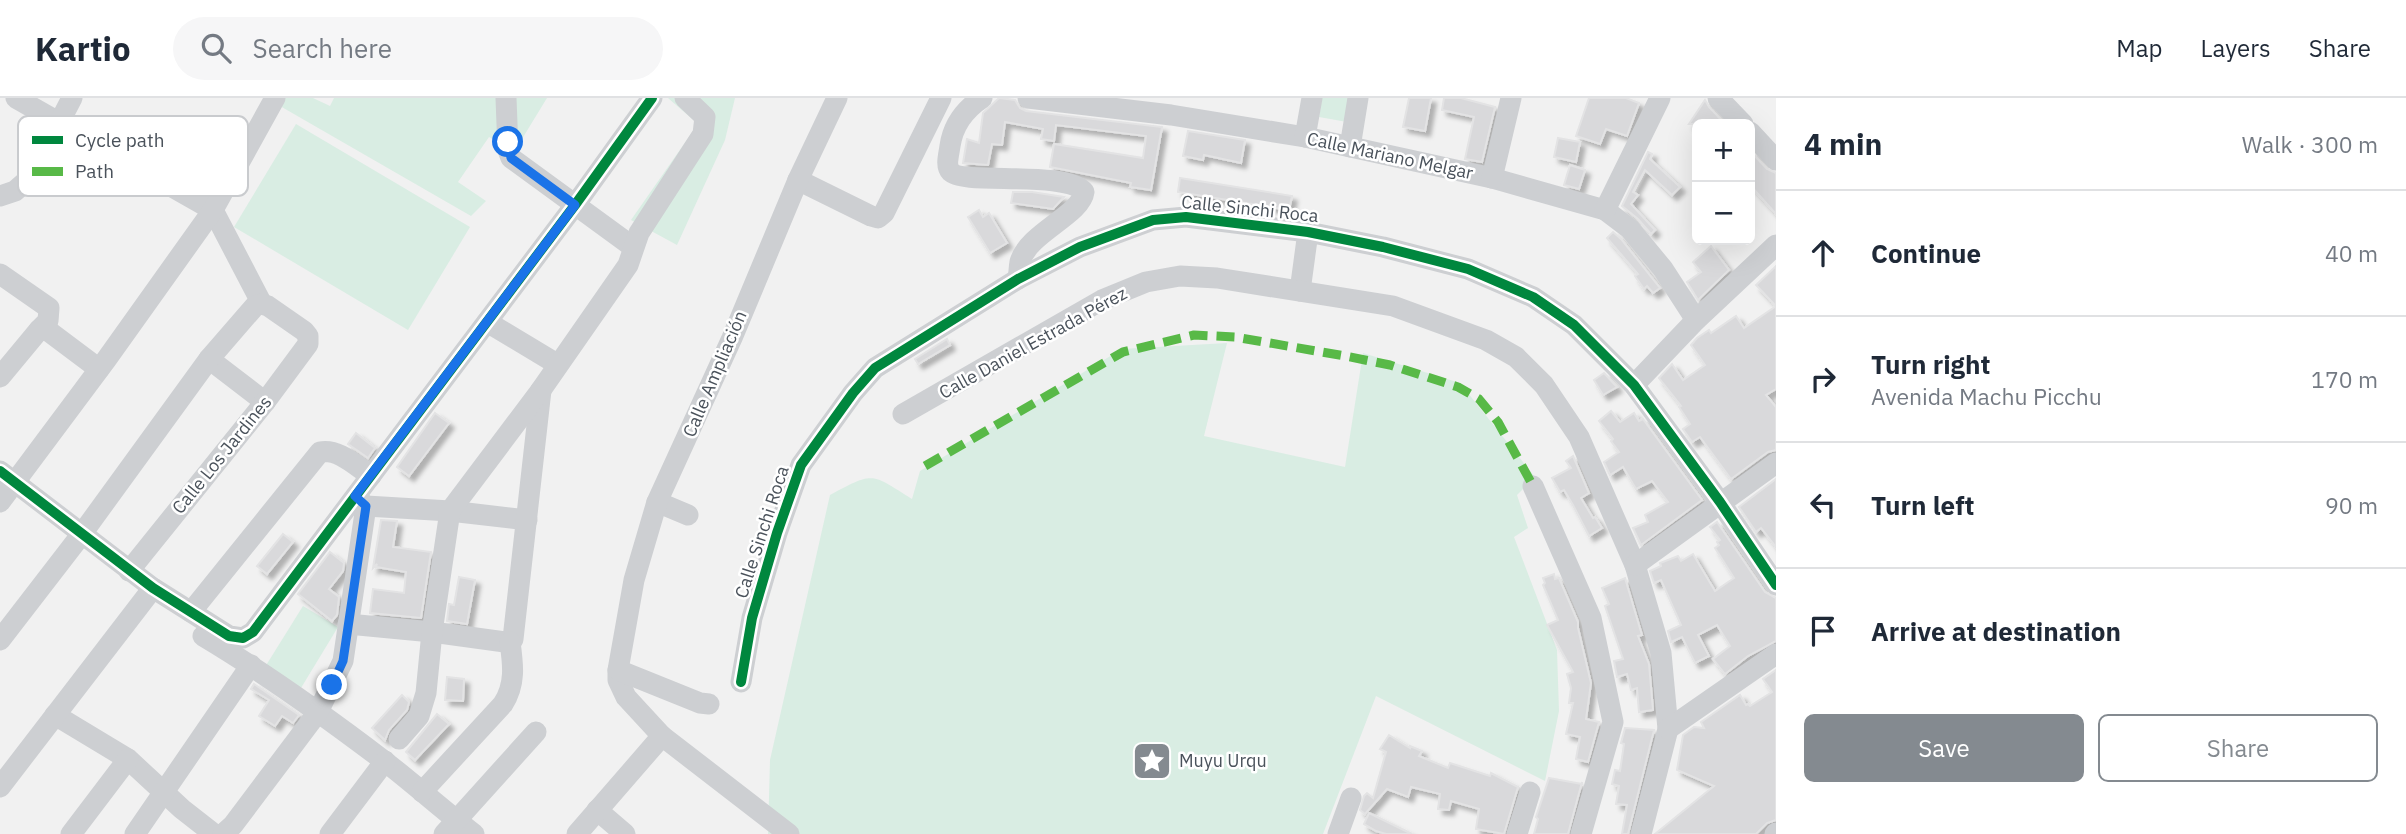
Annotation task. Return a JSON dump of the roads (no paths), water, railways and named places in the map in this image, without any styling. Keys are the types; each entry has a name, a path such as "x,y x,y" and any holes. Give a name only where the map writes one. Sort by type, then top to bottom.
{"street":[{"path":"16,98 48,116"},
{"path":"62,116 72,98"},
{"path":"506,98 508,150 511,158 633,247"},
{"path":"223,834 233,825 317,712 343,661 361,501 370,477 652,98"},
{"path":"399,739 419,716 426,693 450,511 541,390 628,265 639,233 703,134 705,117 685,98"},
{"name":"Calle Ampliación","path":"619,664 634,580 657,502 732,338 828,108 837,98"},
{"path":"797,180 878,218 884,213 941,98"},
{"path":"982,98 953,129 947,164 949,171 963,177 1007,177 1065,183 1084,192 1081,203 1027,250 1020,261 1018,279"},
{"name":"Calle Mariano Melgar","path":"1028,98 1173,106 1492,178 1605,210 1630,229 1663,269 1696,320"},
{"path":"1305,137 1312,98"},
{"path":"1350,146 1358,98"},
{"path":"1492,178 1511,98"},
{"path":"1605,210 1660,98"},
{"path":"1718,98 1738,119"},
{"path":"248,137 265,101"},
{"path":"1755,137 1776,160"},
{"path":"0,196 18,188"},
{"path":"0,640 81,535 209,359 255,306 262,304 213,210 188,196"},
{"path":"0,502 7,477 99,369 213,210 220,196"},
{"name":"Calle Sinchi Roca","path":"741,682 752,618 777,533 801,465 874,368 1018,279 1080,247 1153,220 1186,217 1308,232 1383,247 1468,269 1533,296 1574,325 1634,385 1720,502 1776,585"},
{"path":"1300,291 1308,232"},
{"path":"1634,385 1696,320 1776,245"},
{"path":"0,274 49,308 48,321 0,377"},
{"name":"Calle Daniel Estrada Pérez","path":"903,414 1102,300 1146,282 1180,276 1217,278 1393,306 1486,340 1516,357 1544,385 1579,437 1635,565 1661,653 1668,729 1641,834"},
{"name":"Calle Los Jardines","path":"129,571 265,402 308,344 308,336 286,318 262,304"},
{"path":"487,322 557,364"},
{"path":"39,330 47,330 99,369"},
{"path":"209,359 265,402"},
{"path":"422,792 510,694 513,670 510,642 513,639 541,390"},
{"path":"191,612 320,452 328,450 336,453 370,477"},
{"path":"1635,565 1776,463"},
{"path":"7,477 129,571 149,594 385,761 422,792 450,827 474,834"},
{"path":"1533,486 1591,618 1613,722 1581,834"},
{"path":"361,501 527,520"},
{"path":"149,594 191,612 229,635 243,638 253,632 361,501"},
{"path":"657,502 688,514"},
{"path":"0,787 149,594"},
{"path":"348,624 510,642"},
{"path":"1668,729 1776,654"},
{"path":"709,704 700,703 619,664 618,680 626,697 662,736 789,834"},
{"path":"135,834 251,665"},
{"path":"55,715 128,759 214,834"},
{"path":"450,827 536,732"},
{"path":"577,834 662,736"},
{"path":"71,834 128,759"},
{"path":"330,834 385,761"},
{"path":"1517,834 1531,792"},
{"path":"1338,834 1351,798"},
{"path":"597,810 625,834"}],"place":[{"name":"Muyu Urqu","path":"1152,761"}]}
